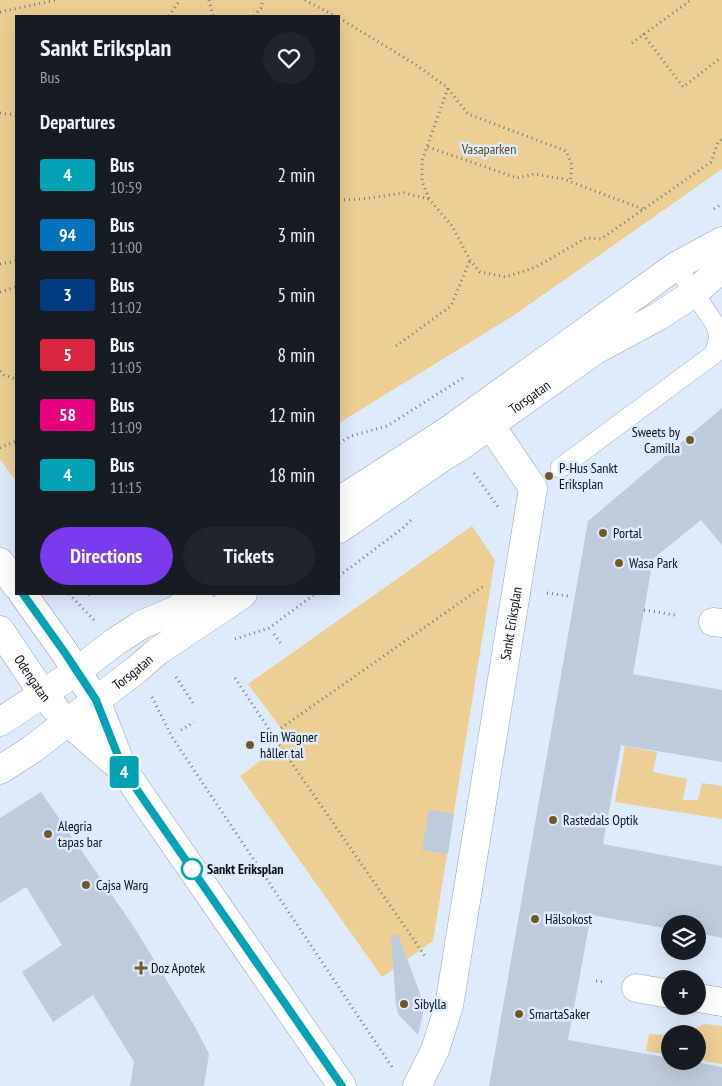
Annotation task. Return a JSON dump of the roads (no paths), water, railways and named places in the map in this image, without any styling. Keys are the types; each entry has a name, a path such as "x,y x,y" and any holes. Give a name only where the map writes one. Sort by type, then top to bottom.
{"main road":[{"name":"Torsgatan","path":"340,528 676,266 722,241"},
{"name":"Torsgatan","path":"340,501 449,430 484,417 594,350 659,316 694,293 722,268"},
{"name":"Sankt Eriksplan","path":"407,1080 435,1050 449,1006 534,488 484,417"},
{"path":"0,562 15,583"},
{"path":"24,595 96,700 124,771 342,1086"},
{"path":"0,722 77,671 141,625 174,611 198,595"},
{"name":"Torsgatan","path":"0,770 31,750 158,651 242,595"},
{"name":"Odengatan","path":"0,630 43,694 68,722"},
{"path":"68,722 124,771"},
{"path":"636,988 661,992"},
{"path":"706,999 722,1002"}],"lane":[{"path":"560,468 714,354 720,337 715,324 676,266"}],"place":[{"name":"Sweets by Camilla","path":"690,440"},
{"name":"P-Hus Sankt Eriksplan","path":"549,476"},
{"name":"Portal","path":"603,533"},
{"name":"Wasa Park","path":"619,563"},
{"name":"Elin Wägner håller tal","path":"250,745"},
{"name":"Rastedals Optik","path":"553,820"},
{"name":"Alegria tapas bar","path":"48,834"},
{"name":"Sankt Eriksplan","path":"192,869"},
{"name":"Cajsa Warg","path":"86,885"},
{"name":"Hälsokost","path":"535,919"},
{"name":"Doz Apotek","path":"141,968"},
{"name":"Sibylla","path":"404,1004"},
{"name":"SmartaSaker","path":"519,1014"}],"park label":[{"name":"Vasaparken","path":"489,149"}]}
